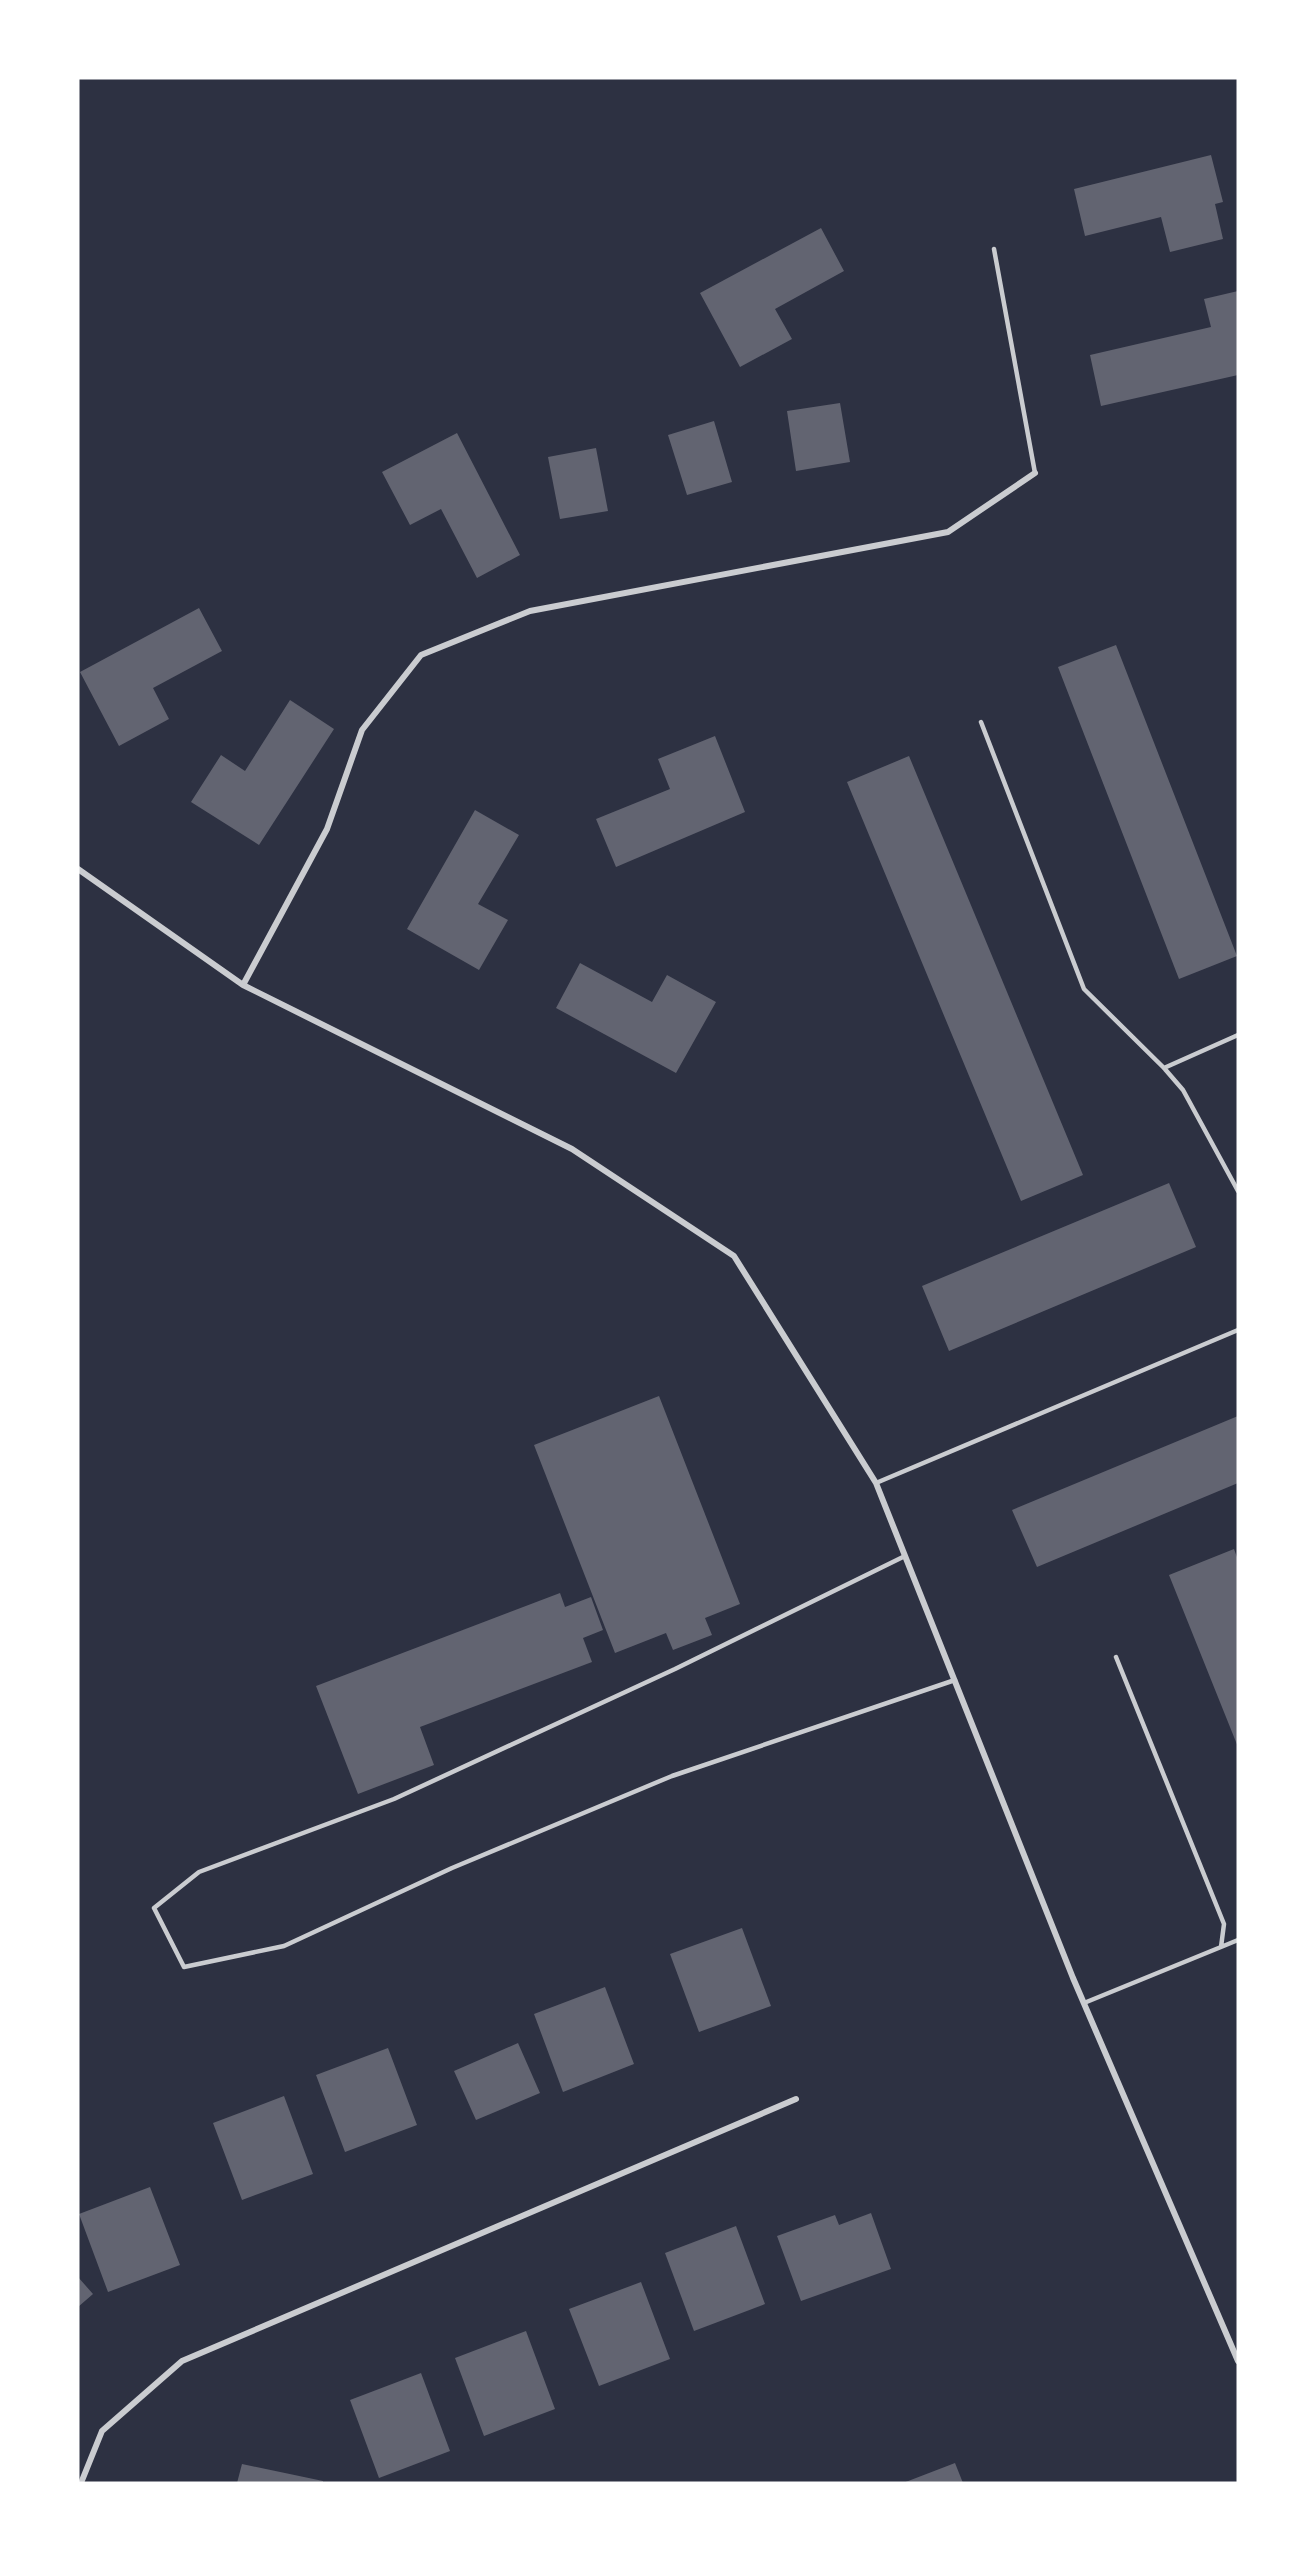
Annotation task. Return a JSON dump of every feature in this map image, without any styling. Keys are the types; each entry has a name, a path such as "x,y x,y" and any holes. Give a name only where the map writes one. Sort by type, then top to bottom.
{"street":[{"path":"243,985 327,830 362,730 421,655 530,611 948,532 1035,473"},
{"path":"78,869 243,985 572,1149 734,1256 876,1483 1084,2003 1238,2361"},
{"path":"81,2483 102,2431 182,2361 796,2099"}],"lane":[{"path":"994,249 1035,473"},
{"path":"981,722 1084,989 1164,1068 1183,1090 1238,1191"},
{"path":"1164,1068 1238,1035"},
{"path":"876,1483 1238,1330"},
{"path":"905,1556 675,1669 394,1799 199,1872 154,1908 184,1967 284,1946 452,1868 672,1776 955,1680"},
{"path":"1116,1658 1224,1924 1221,1947"},
{"path":"1084,2003 1238,1940"}],"building":[{"path":"1211,155 1223,202 1215,204 1223,239 1170,252 1161,217 1085,236 1074,189"},
{"path":"821,228 844,271 775,309 792,339 740,367 700,293"},
{"path":"1238,291 1238,375 1101,406 1090,355 1211,327 1204,299"},
{"path":"840,403 850,462 796,471 787,411"},
{"path":"714,421 732,482 687,495 668,435"},
{"path":"457,433 520,555 477,578 441,509 410,525 382,472"},
{"path":"596,448 608,511 560,519 548,457"},
{"path":"199,608 222,651 153,688 169,719 119,746 80,672"},
{"path":"1116,645 1237,956 1179,979 1058,667"},
{"path":"290,700 334,729 259,845 191,802 221,755 245,771"},
{"path":"715,736 745,812 616,867 596,819 670,789 658,759"},
{"path":"909,756 1083,1175 1021,1201 847,782"},
{"path":"475,810 519,835 478,904 508,920 479,970 407,929"},
{"path":"580,963 652,1002 667,975 716,1002 676,1073 556,1008"},
{"path":"1169,1183 1196,1247 949,1351 922,1286"},
{"path":"659,1396 740,1604 705,1618 712,1635 673,1650 666,1633 615,1653 534,1445"},
{"path":"1238,1416 1238,1483 1037,1567 1012,1510"},
{"path":"1234,1549 1238,1560 1238,1747 1169,1575"},
{"path":"560,1593 565,1607 591,1597 603,1630 583,1638 592,1662 420,1727 434,1765 358,1794 316,1686"},
{"path":"742,1928 771,2006 699,2032 670,1954"},
{"path":"605,1987 634,2064 563,2092 534,2014"},
{"path":"518,2043 540,2093 476,2120 454,2071"},
{"path":"388,2048 417,2125 345,2152 316,2075"},
{"path":"284,2096 313,2174 242,2200 213,2123"},
{"path":"150,2187 180,2265 108,2292 79,2214"},
{"path":"871,2213 891,2269 801,2301 777,2236 835,2215 839,2225"},
{"path":"736,2226 765,2304 694,2331 665,2253"},
{"path":"78,2277 93,2294 78,2307"},
{"path":"641,2282 670,2359 599,2386 569,2309"},
{"path":"526,2331 555,2409 484,2436 455,2358"},
{"path":"421,2373 450,2451 379,2478 350,2400"},
{"path":"955,2463 963,2483 903,2483"},
{"path":"242,2464 323,2481 323,2483 237,2483"}]}
